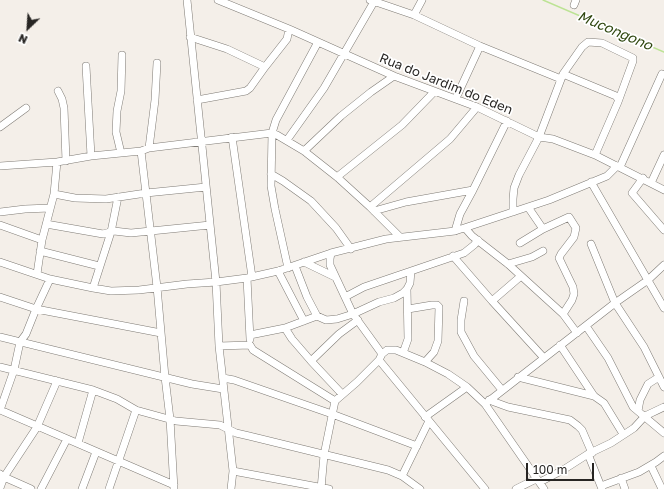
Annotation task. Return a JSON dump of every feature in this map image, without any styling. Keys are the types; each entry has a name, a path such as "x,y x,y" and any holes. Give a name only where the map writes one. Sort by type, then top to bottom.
{"street":[{"path":"187,0 216,282 223,389 233,470 231,489"},
{"name":"Rua do Jardim do Eden","path":"218,0 237,3 289,29 394,76 478,107 539,137 560,142 595,155 643,178 664,190"},
{"path":"414,15 422,0"},
{"path":"287,140 324,88 373,1 414,15 480,46 616,96 618,99"},
{"path":"197,100 246,91 250,88 287,39 289,29"},
{"path":"190,37 227,49 265,67"},
{"path":"318,42 276,120 272,133 271,186 275,209 292,267 317,316 326,320 356,317"},
{"path":"513,212 514,188 519,175 539,137 562,76 582,47 588,42 602,43 632,58 633,61 595,155"},
{"path":"456,98 480,46"},
{"path":"121,153 116,132 122,55"},
{"path":"149,148 155,100 157,63"},
{"path":"86,66 91,156"},
{"path":"383,71 383,84"},
{"path":"0,262 50,279 93,288 111,290 139,290 250,278 292,267 331,253 386,239 455,232 528,207 607,176 619,167 662,74"},
{"path":"304,151 341,116 394,76"},
{"path":"58,91 64,108 66,161"},
{"path":"337,177 402,125 434,92"},
{"path":"372,209 450,139 478,107"},
{"path":"0,127 26,108"},
{"path":"455,232 460,214 507,121"},
{"path":"0,166 66,161 91,156 141,151 149,148 272,133 287,140 304,151 337,177 400,237"},
{"path":"232,137 250,278 250,345 253,350 335,401"},
{"path":"50,279 26,334 20,342 14,370 0,410 37,427 78,443 174,487 170,419 160,333 151,231 141,151"},
{"path":"651,183 664,155"},
{"path":"36,274 42,240 54,194 57,162"},
{"path":"272,174 311,201 336,228 351,249"},
{"path":"643,178 632,193 664,230"},
{"path":"591,182 664,308"},
{"path":"54,194 75,198 106,200 146,193 206,187"},
{"path":"372,209 473,190"},
{"path":"93,288 110,232 118,197"},
{"path":"528,207 543,229"},
{"path":"0,212 50,208"},
{"path":"520,243 543,229 569,217 576,228 574,237 561,254 560,258 573,287 574,294 572,300 562,314"},
{"path":"46,224 103,234 116,231 131,233 210,225"},
{"path":"0,226 42,240"},
{"path":"465,228 472,236 508,264 562,314 577,333"},
{"path":"345,297 364,288 464,252 470,249 478,240"},
{"path":"591,244 615,303 644,347 664,387"},
{"path":"40,251 99,266"},
{"path":"508,264 532,257 543,251"},
{"path":"331,253 330,264 335,277 356,317 381,357 427,419 485,489"},
{"path":"453,256 544,358"},
{"path":"304,262 335,277"},
{"path":"487,402 615,303 648,280 664,265"},
{"path":"278,271 304,321"},
{"path":"311,361 356,317 379,302 394,298 403,293 410,283 411,271"},
{"path":"492,301 521,276"},
{"path":"403,353 408,339 407,289"},
{"path":"0,297 36,309 160,333"},
{"path":"464,301 461,332 474,356 502,390"},
{"path":"408,309 432,305 437,305 440,307 438,341 434,352 425,362"},
{"path":"250,335 285,328 317,316"},
{"path":"586,326 608,358 630,402 638,411 664,433"},
{"path":"285,328 292,339 342,394"},
{"path":"0,337 192,384 223,389"},
{"path":"219,346 250,345"},
{"path":"560,345 594,396"},
{"path":"321,488 324,455 335,401 357,382 387,350 392,350 425,362 448,374 487,402 544,489"},
{"path":"0,367 93,390 117,399 136,410 182,422 220,425 236,433 388,470 402,476 420,489"},
{"path":"518,377 594,396 604,403 623,434"},
{"path":"638,411 640,400 648,384 659,377"},
{"path":"223,378 234,380 332,414 417,446"},
{"path":"0,488 2,475 37,427 57,381"},
{"path":"402,476 423,435 427,419 467,387"},
{"path":"78,443 93,390"},
{"path":"487,402 570,420 582,430 602,487 621,478 639,472 651,466 664,456"},
{"path":"516,489 563,470 611,443 634,428 645,416 664,407"},
{"path":"109,489 136,410"},
{"path":"423,435 440,434"},
{"path":"41,489 67,439"},
{"path":"82,489 96,452"},
{"path":"651,466 662,489"},
{"path":"233,470 329,489"},
{"path":"2,475 31,489"},
{"path":"621,478 625,489"}],"waterway":[{"name":"Mucongono","path":"543,0 664,52"}]}
